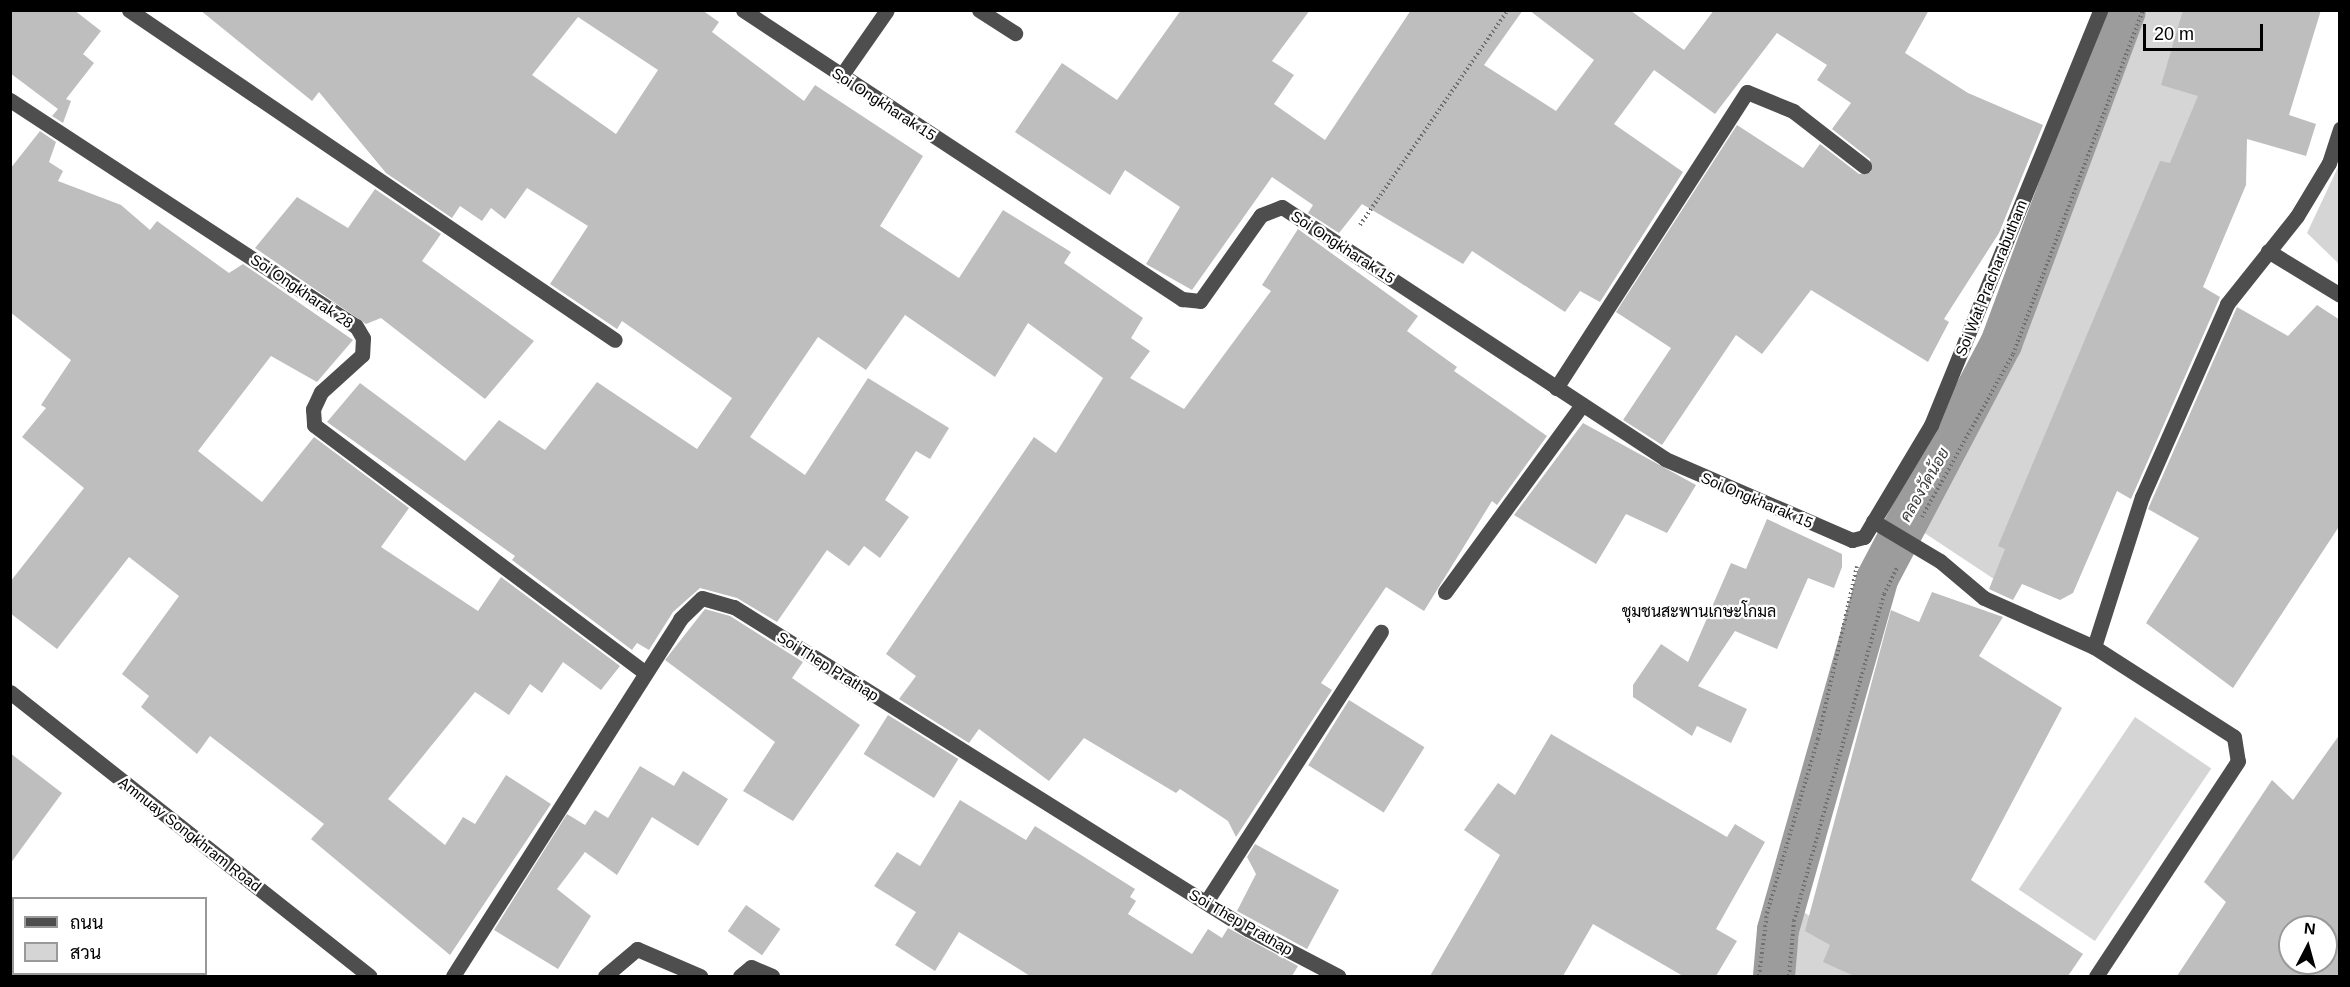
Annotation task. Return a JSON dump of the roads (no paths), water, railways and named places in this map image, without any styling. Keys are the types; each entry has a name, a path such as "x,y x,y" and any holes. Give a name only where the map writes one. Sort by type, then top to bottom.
{"street":[{"path":"129,10 615,340"},
{"name":"Soi Ongkharak 15","path":"743,10 1182,299 1200,301 1270,208 1282,207 1582,405 1699,475 1842,536 1864,537"},
{"path":"841,76 886,10"},
{"path":"979,10 1015,33"},
{"name":"Soi Wat Pracharabutham","path":"1864,537 1877,523 1930,425 2100,10"},
{"path":"1556,388 1747,92 1793,111 1864,166"},
{"name":"Soi Ongkharak 28","path":"10,100 356,326 363,338 362,356 321,392 312,409 314,425 646,673"},
{"path":"2094,646 2151,476 2227,304 2268,251 2329,163 2340,129"},
{"path":"2268,251 2340,295"},
{"path":"1445,592 1582,405"},
{"path":"1877,523 1908,541 1984,598 2094,646 2234,737 2238,761 2096,976"},
{"name":"Soi Thep Prathap","path":"453,976 680,619 702,598 734,607 1206,902 1338,976"},
{"path":"1206,902 1381,632"},
{"name":"Amnuay Songkhram Road","path":"10,692 369,976"},
{"path":"605,976 637,950 700,976"},
{"path":"740,976 751,967 772,976"}],"waterway":[{"name":"คลองวัดน้อย","path":"1774,976 1778,930 1877,579 2001,344 2125,10"}],"district":[{"name":"ชุมชนสะพานเกษะโกมล","path":"1699,612"}]}
